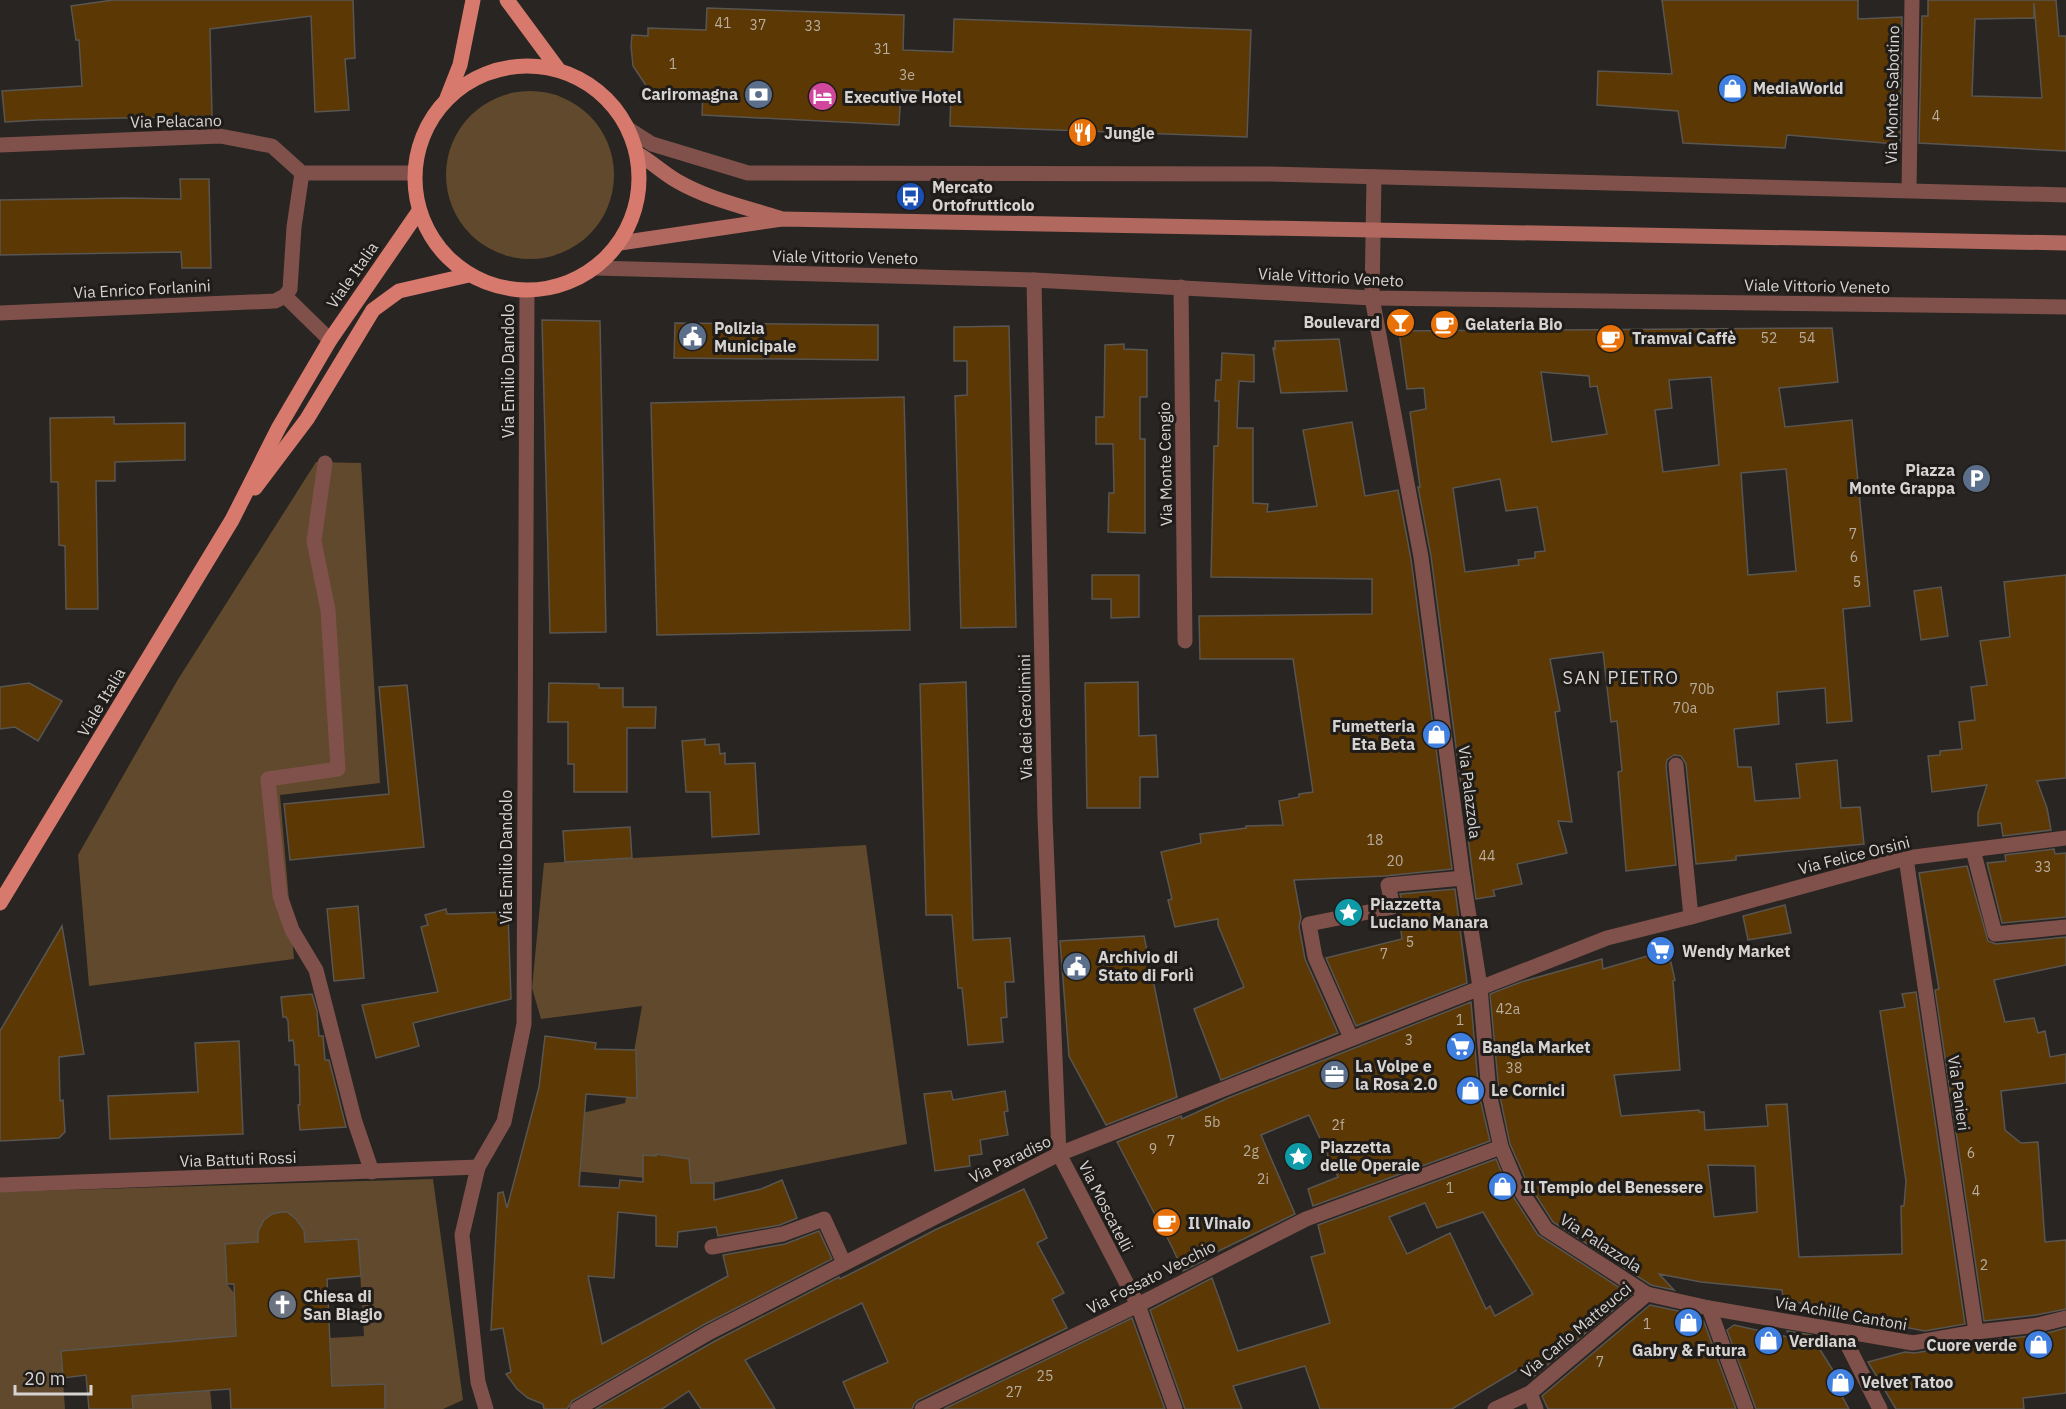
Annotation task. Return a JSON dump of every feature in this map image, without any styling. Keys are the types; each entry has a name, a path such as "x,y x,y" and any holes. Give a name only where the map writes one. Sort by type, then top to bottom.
{"main road":[{"path":"447,99 460,65 473,0"},
{"path":"507,0 558,69"},
{"path":"528,65 558,69 588,82 612,103 630,130 638,154 640,185 634,215 620,243 595,268 563,285 526,291 497,287 469,275 447,258 430,237 419,211 414,173 419,146 430,121 447,99 471,81 499,69 528,65"},
{"path":"638,154 677,181 703,193 782,219"},
{"name":"Viale Italia","path":"0,903 232,520 279,427 330,340 419,211"},
{"path":"620,243 782,219 2066,243"},
{"name":"Viale Italia","path":"232,520 307,419 373,310 399,291 469,275"}],"street":[{"name":"Via Monte Sabotino","path":"1909,190 1912,0"},
{"path":"630,130 652,144 748,173 1268,174 2066,195"},
{"name":"Via Pelacano","path":"0,145 220,136 272,146 302,173"},
{"path":"330,340 285,296 290,289 294,227 302,173 414,173"},
{"name":"Via Palazzola","path":"1374,177 1372,298 1421,557 1463,878 1480,987 1489,1093 1501,1147 1517,1185 1546,1229 1647,1294"},
{"name":"Viale Vittorio Veneto","path":"595,268 1034,280 1372,298 2066,307"},
{"name":"Via dei Gerolimini","path":"1034,280 1045,818 1059,1154"},
{"name":"Via Monte Cengio","path":"1180,287 1185,641"},
{"name":"Via Emilio Dandolo","path":"486,1409 478,1382 462,1235 478,1167 504,1122 524,1024 526,291"},
{"name":"Via Enrico Forlanini","path":"0,314 275,301 285,296"},
{"path":"325,463 314,541 328,610 338,769 268,779 280,896 292,930 316,970 355,1122 372,1172"},
{"path":"1676,765 1690,917"},
{"name":"Via Felice Orsini","path":"1480,987 1607,938 1906,858 2066,838"},
{"path":"1973,850 1995,934 2066,927"},
{"name":"Via Panieri","path":"1906,858 1976,1332"},
{"path":"1351,1038 1315,957 1310,924 1393,908 1388,885 1463,878"},
{"name":"Via Paradiso","path":"577,1409 710,1332 1059,1154 1480,987"},
{"name":"Via Fossato Vecchio","path":"922,1409 1138,1305 1306,1220 1501,1147"},
{"name":"Via Moscatelli","path":"1059,1154 1138,1305 1174,1409"},
{"name":"Via Battuti Rossi","path":"0,1185 478,1167"},
{"path":"712,1247 783,1234 824,1220 844,1263"},
{"name":"Via Achille Cantoni","path":"1647,1294 1709,1308 1913,1343 1976,1332 2038,1325 2066,1318"},
{"name":"Via Carlo Matteucci","path":"1494,1409 1530,1393 1647,1294"},
{"path":"1709,1308 1746,1409"},
{"path":"1841,1332 1880,1409"},
{"path":"1530,1393 1536,1409"}],"shaded area":[{"path":"530,91 546,92 562,97 590,115 608,143 613,159 613,191 608,207 590,235 562,253 546,258 530,259 514,258 498,253 470,235 452,207 447,191 446,175 447,159 452,143 470,115 498,97 514,92"},
{"path":"316,462 361,463 380,783 280,795 294,959 89,986 78,855 177,681"},
{"path":"866,845 907,1144 708,1184 574,1171 582,1113 625,1103 642,1006 541,1019 532,988 544,863"},
{"path":"433,1179 463,1400 443,1409 385,1409 385,1384 332,1386 330,1338 364,1336 358,1239 225,1244 227,1284 234,1293 241,1336 61,1351 65,1409 0,1409 0,1192"},
{"path":"210,1390 212,1409 132,1409 132,1396"}],"building":[{"path":"113,0 353,0 355,58 345,59 349,110 315,112 311,16 210,29 212,116 5,122 2,91 82,86 79,40 76,40 71,6"},
{"path":"1662,0 1858,0 1858,19 1902,17 1900,142 1896,144 1787,135 1785,148 1683,143 1678,111 1597,105 1598,71 1672,74"},
{"path":"1928,0 2056,0 2059,36 2066,36 2066,151 1919,143 1922,16 1928,16","holes":["2034,3 2042,98 1972,96 1975,19 2034,18"]},
{"path":"707,8 904,15 903,50 953,52 954,19 1251,30 1247,137 950,126 951,92 901,90 899,125 702,115 703,92 649,90 633,66 631,46 632,35 648,36 648,28 706,30"},
{"path":"180,179 209,179 211,268 182,268 181,252 0,255 0,200 181,199"},
{"path":"542,320 600,321 606,632 550,633"},
{"path":"675,323 878,325 878,360 674,358"},
{"path":"1009,326 1016,627 961,628 955,396 967,395 967,361 954,361 954,327"},
{"path":"1832,328 1838,382 1779,388 1785,427 1852,420 1870,606 1843,609 1852,721 1827,723 1825,688 1777,692 1779,724 1734,729 1738,767 1751,767 1755,801 1800,798 1796,764 1837,760 1841,808 1860,807 1864,844 1736,856 1736,860 1696,864 1686,764 1681,756 1674,755 1667,760 1666,766 1676,865 1626,871 1618,772 1622,771 1617,721 1611,722 1603,652 1550,659 1560,711 1555,712 1572,822 1558,821 1567,853 1517,864 1522,884 1493,890 1495,896 1476,899 1431,556 1418,487 1420,487 1410,412 1426,409 1424,388 1407,389 1399,331","holes":["1541,372 1589,376 1590,387 1597,386 1607,434 1552,442","1711,377 1719,465 1663,472 1655,410 1672,408 1669,380","1786,469 1796,571 1748,575 1741,473","1500,479 1506,511 1537,507 1545,551 1535,552 1535,558 1518,560 1519,565 1465,572 1453,488"]},
{"path":"1339,339 1347,391 1281,393 1273,348 1275,349 1275,341"},
{"path":"1124,344 1124,349 1147,350 1147,397 1140,397 1140,439 1145,439 1145,533 1108,532 1109,493 1114,493 1113,444 1096,444 1096,417 1104,417 1105,345"},
{"path":"1222,353 1254,355 1254,382 1239,381 1237,428 1253,428 1253,503 1268,504 1267,512 1317,506 1303,430 1352,422 1365,496 1398,490 1411,559 1452,869 1385,876 1294,880 1305,959 1338,1033 1221,1080 1194,1009 1244,987 1218,925 1218,919 1175,927 1168,900 1172,899 1161,852 1201,843 1200,834 1246,828 1246,826 1283,825 1279,801 1313,792 1293,659 1200,659 1199,616 1372,614 1372,579 1211,577 1214,446 1218,446 1219,401 1215,401 1216,380 1221,380"},
{"path":"904,397 910,630 657,635 651,403"},
{"path":"114,417 114,424 185,423 185,460 115,462 115,481 96,481 98,609 66,609 65,546 59,545 58,482 51,482 50,418"},
{"path":"1092,575 1139,575 1139,617 1111,618 1111,599 1092,599"},
{"path":"2066,575 2066,778 2037,781 2047,808 2051,830 2003,836 2001,823 1978,826 1978,813 1987,785 1932,792 1928,756 1940,755 1940,751 1962,749 1959,722 1975,720 1971,687 1987,685 1980,641 2010,637 2004,582"},
{"path":"1941,587 1948,636 1921,640 1914,591"},
{"path":"966,682 973,940 1010,938 1014,982 1005,982 1007,1017 1001,1018 1003,1042 968,1045 962,988 958,988 952,915 926,915 920,684"},
{"path":"1138,682 1139,736 1156,735 1158,777 1140,777 1140,808 1087,808 1085,683"},
{"path":"29,683 62,701 38,741 15,727 0,729 0,687"},
{"path":"549,683 599,684 599,688 623,688 623,707 656,707 655,728 627,728 627,792 574,792 574,764 568,764 568,722 548,722"},
{"path":"407,685 424,847 290,860 284,804 389,794 379,687"},
{"path":"705,739 705,745 719,744 720,754 725,753 725,764 755,763 759,834 712,837 710,792 686,792 682,741"},
{"path":"630,827 632,858 565,862 563,831"},
{"path":"2054,849 2055,854 2066,853 2066,917 2002,923 1987,863 2006,861 2005,855"},
{"path":"1967,866 1988,941 1996,944 2066,937 2066,965 1994,980 2005,1022 2034,1018 2038,1033 2045,1031 2050,1057 2066,1054 2066,1083 2001,1091 2005,1130 2021,1143 2038,1142 2045,1242 2066,1240 2066,1309 1984,1321 1935,990 1939,989 1919,873"},
{"path":"1455,889 1467,983 1356,1026 1326,958 1402,939 1399,915 1403,905 1400,894"},
{"path":"1785,905 1791,933 1748,940 1743,916"},
{"path":"358,906 364,978 334,981 327,909"},
{"path":"446,909 447,914 508,912 511,999 413,1023 419,1046 376,1058 362,1005 438,992 421,927 428,925 425,915"},
{"path":"62,926 84,1054 59,1057 60,1101 63,1100 65,1132 59,1138 0,1141 0,1031"},
{"path":"1144,936 1177,1097 1106,1125 1069,1056 1060,941"},
{"path":"1668,950 1675,980 1673,981 1680,1070 1614,1075 1621,1116 1699,1110 1699,1112 1704,1112 1705,1130 1768,1126 1766,1105 1787,1104 1799,1257 1902,1254 1901,1206 1904,1206 1906,1181 1880,1011 1905,1007 1902,994 1916,992 1965,1324 1925,1331 1861,1319 1789,1300 1797,1313 1785,1311 1782,1290 1701,1282 1659,1274 1674,1290 1651,1285 1553,1222 1526,1180 1510,1144 1499,1092 1490,994 1521,982 1602,959 1603,969","holes":["1708,1165 1755,1166 1757,1212 1714,1217"]},
{"path":"312,994 317,1011 319,1036 323,1036 325,1060 329,1060 346,1127 300,1130 299,1065 295,1065 293,1040 289,1041 288,1021 286,1017 283,1017 281,997"},
{"path":"1471,1002 1479,1094 1490,1141 1313,1206 1308,1189 1338,1177 1309,1115 1261,1135 1295,1214 1204,1258 1205,1260 1183,1271 1117,1142 1181,1116 1182,1119 1228,1098"},
{"path":"545,1036 596,1043 595,1049 636,1050 637,1098 586,1094 579,1186 619,1188 620,1180 643,1182 643,1155 656,1156 656,1154 689,1159 691,1183 714,1183 714,1200 761,1189 782,1180 797,1218 780,1225 718,1236 716,1227 678,1232 677,1247 656,1246 656,1216 618,1212 614,1278 588,1276 602,1344 728,1276 723,1255 785,1244 819,1231 832,1259 705,1324 572,1401 567,1409 544,1409 543,1404 528,1398 517,1389 506,1374 511,1372 503,1328 491,1330 498,1193 503,1192 507,1208 539,1087"},
{"path":"239,1041 243,1134 110,1139 108,1096 198,1092 195,1043"},
{"path":"951,1091 953,1100 1005,1091 1008,1111 1004,1112 1008,1135 980,1140 982,1154 969,1156 970,1166 935,1171 924,1094"},
{"path":"1496,1159 1509,1190 1538,1235 1631,1295 1533,1377 1527,1364 1452,1409 1320,1409 1305,1366 1233,1386 1242,1409 1185,1409 1150,1310 1212,1278 1238,1351 1330,1323 1311,1257 1325,1253 1318,1225","holes":["1425,1203 1437,1228 1483,1212 1533,1294 1495,1316 1490,1306 1486,1309 1450,1233 1407,1254 1389,1217"]},
{"path":"1024,1189 1047,1238 1037,1243 1064,1293 1052,1299 1067,1328 918,1400 912,1409 855,1409 843,1382 888,1362 862,1303 745,1360 775,1409 701,1409 689,1391 662,1409 596,1409 715,1341 839,1277 840,1279 935,1230"},
{"path":"287,1212 296,1219 304,1230 305,1242 358,1239 361,1276 327,1279 332,1386 385,1384 385,1409 231,1409 230,1389 132,1396 133,1409 89,1409 86,1375 63,1378 61,1351 236,1336 234,1284 227,1284 225,1244 258,1242 258,1232 264,1220 272,1214"},
{"path":"1650,1305 1697,1315 1704,1322 1736,1409 1548,1409 1542,1396"},
{"path":"1132,1318 1165,1409 944,1409"},
{"path":"1734,1325 1788,1337 1787,1331 1811,1335 1842,1385 1837,1387 1849,1409 1756,1409 1727,1330"},
{"path":"2066,1328 2066,1393 2023,1398 2024,1409 1896,1409 1868,1362 1905,1352 1915,1353 1977,1342 2039,1335"}],"place":[{"name":"MediaWorld","path":"1732,88"},
{"name":"Cariromagna","path":"759,94"},
{"name":"Executive Hotel","path":"823,97"},
{"name":"Jungle","path":"1083,133"},
{"name":"Mercato Ortofrutticolo","path":"911,196"},
{"name":"Boulevard","path":"1401,322"},
{"name":"Gelateria Bio","path":"1444,324"},
{"name":"Polizia Municipale","path":"693,337"},
{"name":"Tramvai Caffè","path":"1611,338"},
{"name":"Piazza Monte Grappa","path":"1976,479"},
{"name":"Fumetteria Eta Beta","path":"1436,735"},
{"name":"Piazzetta Luciano Manara","path":"1349,913"},
{"name":"Wendy Market","path":"1661,951"},
{"name":"Archivio di Stato di Forlì","path":"1077,966"},
{"name":"Bangla Market","path":"1461,1047"},
{"name":"La Volpe e la Rosa 2.0","path":"1334,1075"},
{"name":"Le Cornici","path":"1470,1090"},
{"name":"Piazzetta delle Operaie","path":"1299,1156"},
{"name":"Il Tempio del Benessere","path":"1502,1187"},
{"name":"Il Vinaio","path":"1167,1223"},
{"name":"Chiesa di San Biagio","path":"282,1305"},
{"name":"Gabry & Futura","path":"1689,1322"},
{"name":"Verdiana","path":"1768,1341"},
{"name":"Cuore verde","path":"2038,1345"},
{"name":"Velvet Tatoo","path":"1840,1382"}],"district":[{"name":"SAN PIETRO","path":"1621,678"}]}
